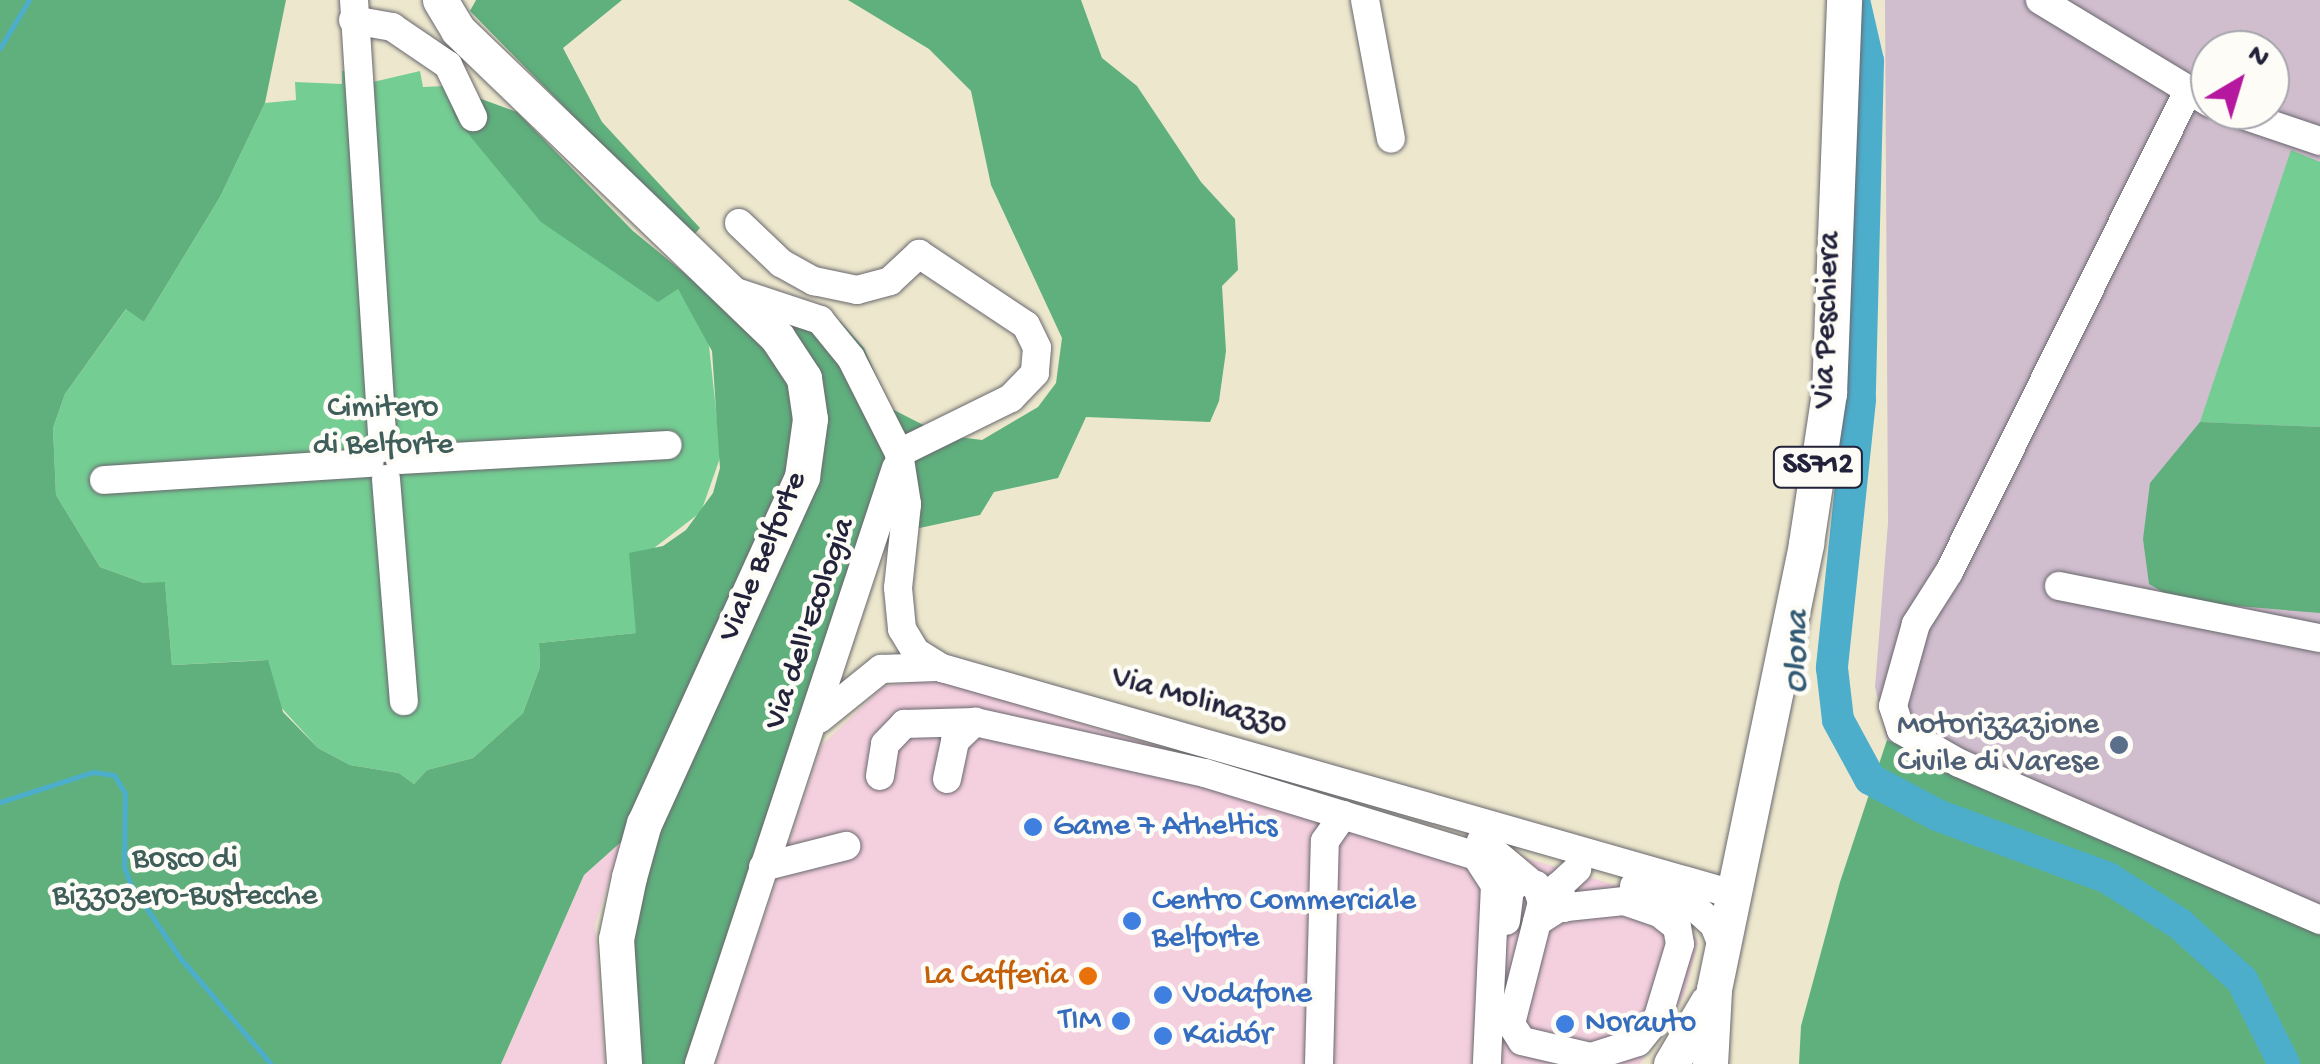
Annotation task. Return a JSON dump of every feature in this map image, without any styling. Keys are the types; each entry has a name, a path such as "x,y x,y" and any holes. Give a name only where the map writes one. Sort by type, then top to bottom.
{"main road":[{"name":"Viale Belforte","path":"440,0 458,30 778,337 804,378 809,446 785,520 644,823 616,939 624,1064"},
{"name":"Via Peschiera","path":"1710,1064 1719,936 1733,894 1806,543 1829,393 1844,0"},
{"name":"Via Peschiera","path":"1670,1064 1714,989"}],"street":[{"path":"1364,0 1392,139"},
{"path":"2040,0 2190,92"},
{"path":"404,700 354,10 392,27 448,65 472,117"},
{"path":"2190,115 1949,572 1916,624 1894,706 1901,730 1959,763 2320,920"},
{"path":"2286,130 2320,142"},
{"path":"722,284 750,300 820,320 835,334 899,453 1011,398 1034,373 1036,348 1026,325 919,254 890,281 857,290 814,281 781,263 739,223"},
{"path":"104,480 668,444"},
{"name":"Via Molinazzo","path":"899,453 908,504 898,588 902,629 916,652 942,668 1733,894"},
{"name":"Via dell'Ecologia","path":"699,1064 763,867 815,724 899,453"},
{"path":"2059,586 2320,638"},
{"path":"815,724 881,669 904,663 942,668"},
{"path":"948,778 955,741 975,722"},
{"path":"880,776 886,744 904,724 975,722 1172,764 1292,800 1335,824 1487,865 1495,886 1487,1064"},
{"path":"1292,800 1302,769"},
{"path":"1292,800 1330,798 1675,898 1719,936"},
{"path":"1319,1064 1335,824"},
{"path":"1481,841 1529,881 1542,902 1512,1024 1515,1034 1530,1045 1591,1057 1621,1052 1658,1017 1680,932 1666,917 1631,902 1564,908 1538,922"},
{"path":"763,867 846,846"},
{"path":"1564,908 1559,886 1577,869"},
{"name":"Via Molinazzo","path":"1662,874 1684,884 1719,936"},
{"path":"1503,1064 1488,1020 1504,981 1510,890 1529,881"}],"shaded area":[{"path":"1885,0 2320,0 2320,931 1887,740 1875,687 1888,523"},
{"path":"935,679 1661,899 1686,918 1698,943 1684,996 1640,1064 715,1064 821,746 884,686"},
{"path":"621,842 595,925 605,1064 501,1064 584,875"}],"green space":[{"name":"Bosco di Bizzozero-Bustecche","path":"0,0 286,0 265,103 220,197 144,322 126,309 65,394 53,428 56,495 100,567 144,583 165,582 172,665 268,660 283,712 318,748 350,765 399,773 414,784 427,770 473,758 523,713 540,667 539,643 636,633 629,553 663,546 686,530 713,493 720,468 712,351 678,289 658,302 541,222 455,118 446,86 517,112 633,231 705,290 840,321 864,348 890,408 943,435 982,440 1038,407 1056,383 1062,338 991,185 971,91 929,49 848,0 1081,0 1102,58 1137,86 1201,182 1235,219 1238,270 1222,286 1226,351 1219,401 1210,422 1086,417 1058,478 994,492 980,515 915,529 876,520 686,1064 637,1064 634,930 621,842 584,875 501,1064 0,1064"},
{"path":"476,0 622,0 563,48 602,122 700,228 692,237 470,11"},
{"name":"Cimitero di Belforte","path":"370,69 373,82 420,71 423,87 446,86 678,289 708,337 721,455 701,512 654,548 636,633 539,643 540,667 523,713 473,758 427,770 414,784 399,773 350,765 318,748 278,704 267,660 172,665 165,583 144,583 100,567 56,495 53,428 65,394 127,308 144,322 220,197 265,103 296,100 295,82 342,84 342,71"},
{"path":"2291,150 2320,162 2320,427 2200,422"},
{"path":"2200,422 2320,427 2320,613 2178,601 2149,584 2143,539 2150,483"},
{"path":"1887,740 2320,931 2320,1064 1799,1064 1801,1026 1840,882"}],"waterway":[{"path":"0,48 29,0"},
{"name":"Olona","path":"1854,0 1868,61 1860,400 1832,668 1838,720 1870,779 1937,815 2108,878 2180,924 2242,980 2284,1064"},
{"path":"0,802 93,772 114,775 125,793 124,867 131,885 181,959 271,1064"}],"place":[{"name":"Motorizzazione Civile di Varese","path":"2119,745"},
{"name":"Game 7 Atheltics","path":"1033,827"},
{"name":"Centro Commerciale Belforte","path":"1132,921"},
{"name":"La Cafferia","path":"1088,976"},
{"name":"Vodafone","path":"1163,995"},
{"name":"TIM","path":"1121,1021"},
{"name":"Norauto","path":"1565,1024"},
{"name":"Kaidór","path":"1163,1036"}]}
